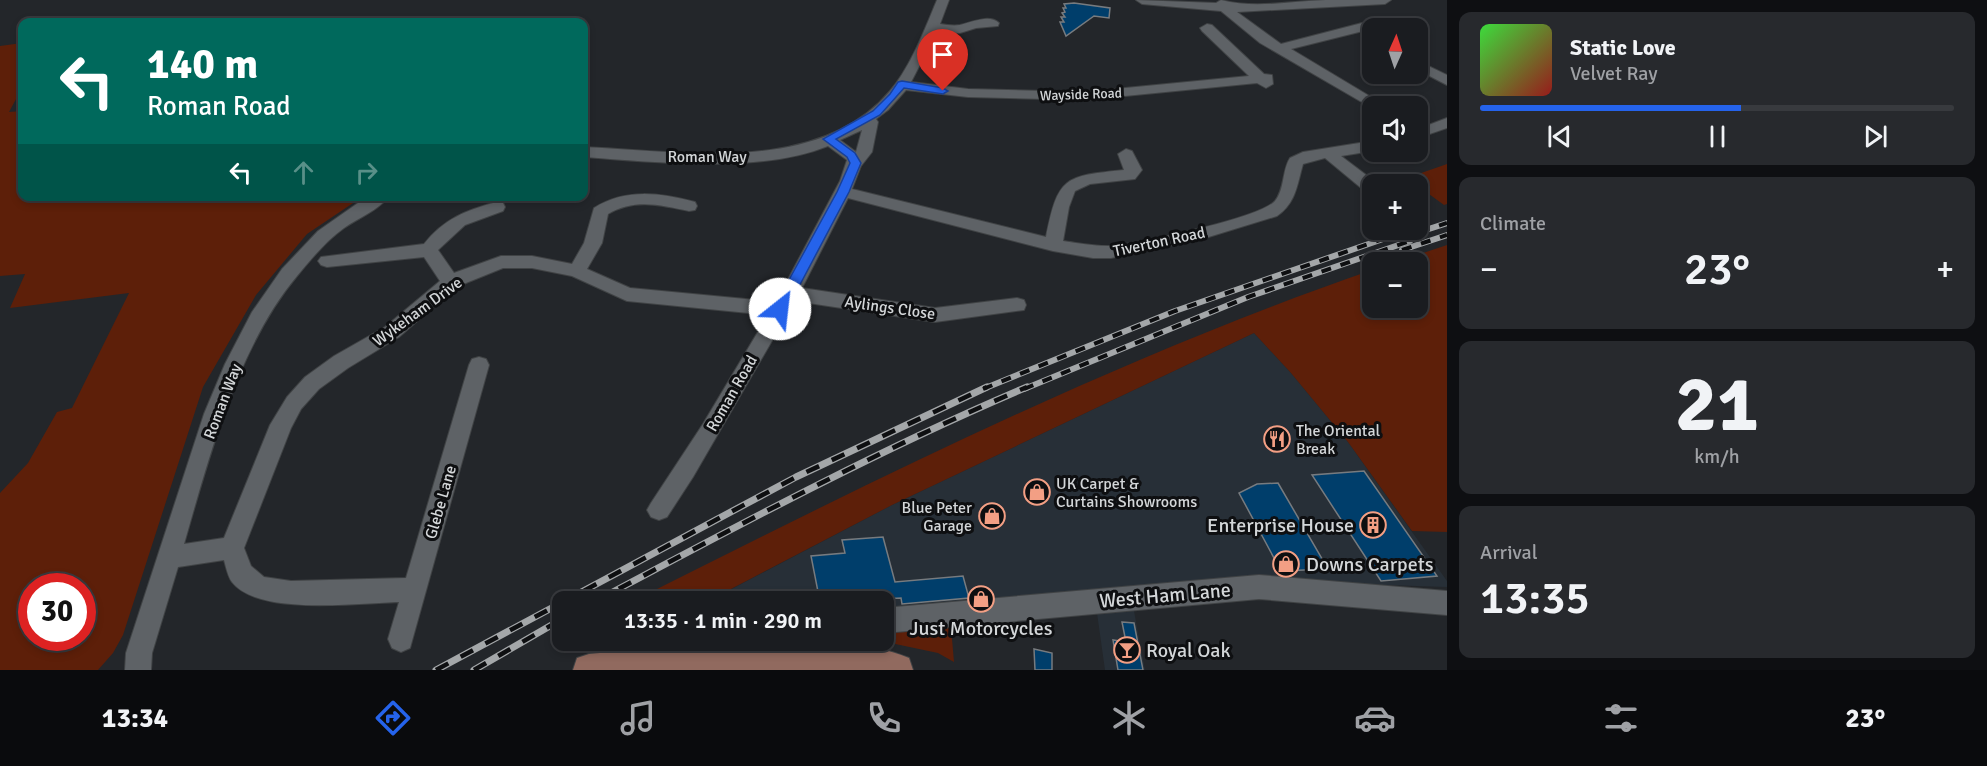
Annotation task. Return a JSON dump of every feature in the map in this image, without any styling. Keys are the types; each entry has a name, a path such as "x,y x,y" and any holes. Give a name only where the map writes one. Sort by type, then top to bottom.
{"main road":[{"path":"589,670 698,665 774,654 865,651 897,670"}],"street":[{"path":"855,163 852,155 828,139 868,119 883,108 902,84 932,28 943,0"},
{"path":"1142,0 1306,7 1385,0"},
{"path":"1222,4 1244,25 1362,96"},
{"path":"932,28 960,29 975,24 996,22"},
{"path":"1280,48 1362,27"},
{"name":"Wayside Road","path":"902,84 968,93 1084,96 1265,80 1208,28"},
{"path":"1428,70 1447,81"},
{"name":"Roman Road","path":"659,510 698,467 843,192 855,163 864,152 871,122 868,119"},
{"path":"1428,129 1447,123"},
{"name":"Roman Way","path":"588,152 725,159 782,152 828,139"},
{"name":"Tiverton Road","path":"843,192 1053,245 1094,252 1111,252 1257,218 1279,207 1288,194 1296,161 1303,157 1362,148"},
{"path":"1053,245 1057,212 1069,185 1080,179 1129,175 1134,170 1125,153"},
{"path":"1329,154 1362,180"},
{"path":"576,271 590,253 597,237 600,212 607,195 658,199 690,206"},
{"name":"Roman Way","path":"134,664 225,384 259,318 294,267 325,234 374,201"},
{"path":"429,250 444,229 457,221 497,207"},
{"path":"327,261 355,251 429,250"},
{"path":"429,250 450,282"},
{"name":"Wykeham Drive","path":"232,548 281,425 294,403 312,383 341,362 392,332 450,282 501,262 532,262 576,271 627,294 785,301"},
{"name":"Aylings Close","path":"785,301 935,315 988,299 1017,305"},
{"name":"Glebe Lane","path":"401,639 479,365"},
{"path":"170,557 232,548 241,574 259,588 291,593 415,590"},
{"name":"West Ham Lane","path":"894,620 1259,587 1447,603"}],"shaded area":[{"path":"18,44 18,95 9,112 18,111 18,201 356,201 307,234 256,295 203,387 123,635 113,653 98,670 0,670 0,493 28,463 57,412 72,408 129,293 10,308 25,274 0,276 0,46"},
{"path":"1447,164 1447,204 1444,205 1428,193 1428,174 1418,174"},
{"path":"1447,245 1447,532 1412,531 1348,442 1291,373 1254,333 892,505 727,591 653,591 905,466 1090,381 1183,342 1362,274 1362,318 1428,318 1428,252 1426,252"},
{"path":"1254,333 1291,373 1348,442 1447,581 1447,587 1262,581 894,616 894,591 728,591 892,505"},
{"path":"1134,611 1145,670 1105,670 1097,613"},
{"path":"951,627 954,662 938,653 894,644 894,632"}],"building":[{"path":"1074,3 1110,8 1109,18 1094,16 1066,36 1060,22 1064,22 1061,17 1065,17 1062,13 1065,12 1063,8 1066,8 1064,4"},
{"name":"Enterprise House","path":"1364,471 1437,576 1381,581 1312,475"},
{"path":"1278,483 1328,569 1281,571 1239,493 1257,484"},
{"path":"883,537 895,582 963,576 969,598 902,604 901,598 894,598 894,591 818,591 811,556 845,553 842,540"},
{"name":"Royal Oak","path":"1122,622 1134,623 1143,670 1118,670 1113,640 1126,642"},
{"path":"1034,649 1052,653 1052,670 1035,670"}],"railway":[{"path":"1428,229 1447,223"},
{"path":"1402,250 1447,235"},
{"path":"983,389 1175,311 1380,240"},
{"path":"1024,389 1248,297 1410,241"},
{"path":"436,670 796,477 987,387"},
{"path":"615,591 862,463 1027,387"},
{"path":"474,670 552,625"}],"place":[{"name":"The Oriental Break","path":"1277,439"},
{"name":"UK Carpet & Curtains Showrooms","path":"1037,492"},
{"name":"Blue Peter Garage","path":"992,516"},
{"name":"Enterprise House","path":"1373,525"},
{"name":"Downs Carpets","path":"1286,564"},
{"name":"Just Motorcycles","path":"981,599"},
{"name":"Royal Oak","path":"1127,650"}],"route":[{"path":"780,309 854,169 855,159 852,155 828,139 868,119 883,108 902,84 943,91"}]}
